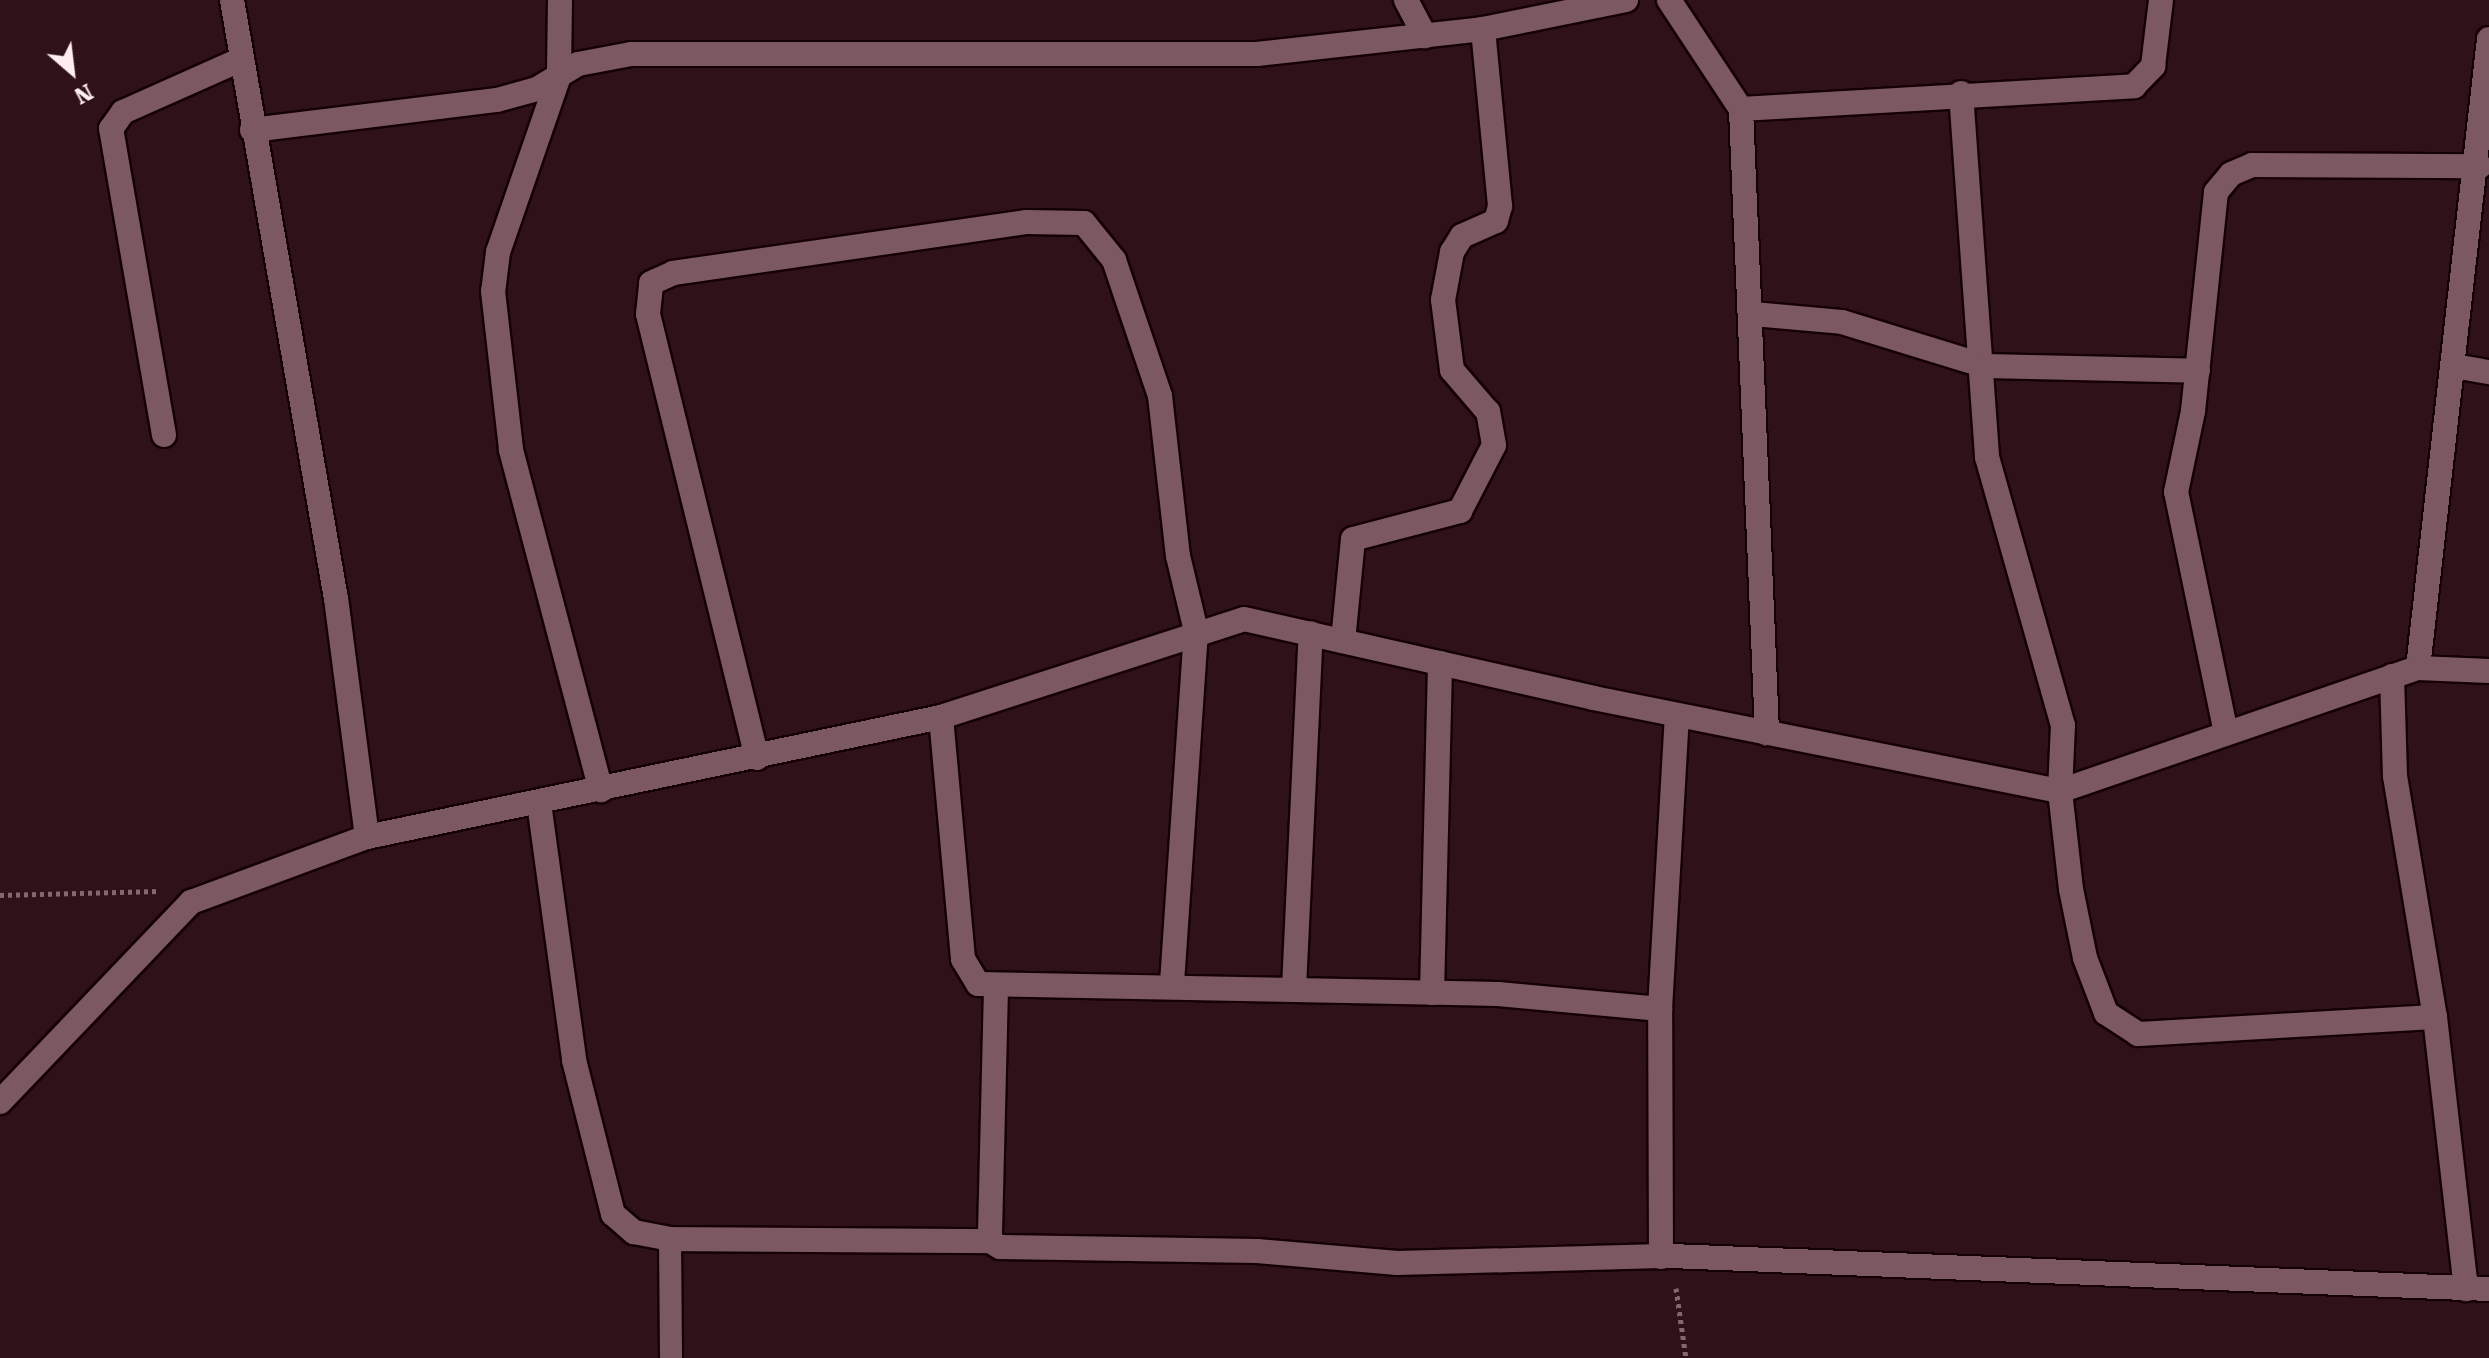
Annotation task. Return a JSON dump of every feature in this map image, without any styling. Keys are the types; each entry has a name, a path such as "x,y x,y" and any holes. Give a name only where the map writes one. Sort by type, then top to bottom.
{"street":[{"path":"232,0 252,130 336,599 367,837"},
{"path":"560,0 559,76 498,252 494,319 511,450 601,790"},
{"path":"1406,0 1425,36"},
{"path":"252,130 497,100 559,76 578,64 631,54 1209,55 1483,29 1626,0"},
{"path":"1669,0 1741,109 1753,314 1767,733"},
{"path":"1741,109 1961,93 2134,86 2153,66 2161,0"},
{"path":"1343,641 1353,539 1460,511 1494,445 1488,412 1452,370 1443,300 1452,252 1462,236 1496,221 1500,206 1483,29"},
{"path":"2418,668 2480,166 2489,39"},
{"path":"164,435 111,129 123,112 240,60"},
{"path":"1961,93 1997,508 2063,725 2060,791 2085,958 2106,1013 2120,1026 2165,1033 2435,1017"},
{"path":"2226,733 2176,492 2198,371 2216,192 2231,174 2252,165 2480,166"},
{"path":"757,758 648,314 647,289 662,275 1040,220 1084,223 1119,272 1160,396 1178,556 1196,631 1172,985"},
{"path":"1753,314 1842,322 1985,366 2198,371"},
{"path":"2454,366 2489,372"},
{"path":"0,1102 191,902 367,837 757,758 941,717 1196,631 1244,619 1677,716 2060,791 2120,776 2226,733 2418,668 2489,671"},
{"path":"1294,988 1311,633"},
{"path":"1432,993 1440,663"},
{"path":"539,803 595,1165 613,1214 634,1232 670,1239 990,1241 1000,1247 1257,1251 1397,1263 1666,1256 2478,1289 2395,776 2392,676"},
{"path":"1666,1256 1660,1009 1677,716"},
{"path":"941,717 963,959 969,978 996,988 1172,985 1294,988 1432,993 1660,1009"},
{"path":"990,1241 996,988"}],"lane":[{"path":"670,1239 671,1358"}],"path":[{"path":"0,895 133,888 191,902"},
{"path":"1666,1256 1686,1358"}]}
